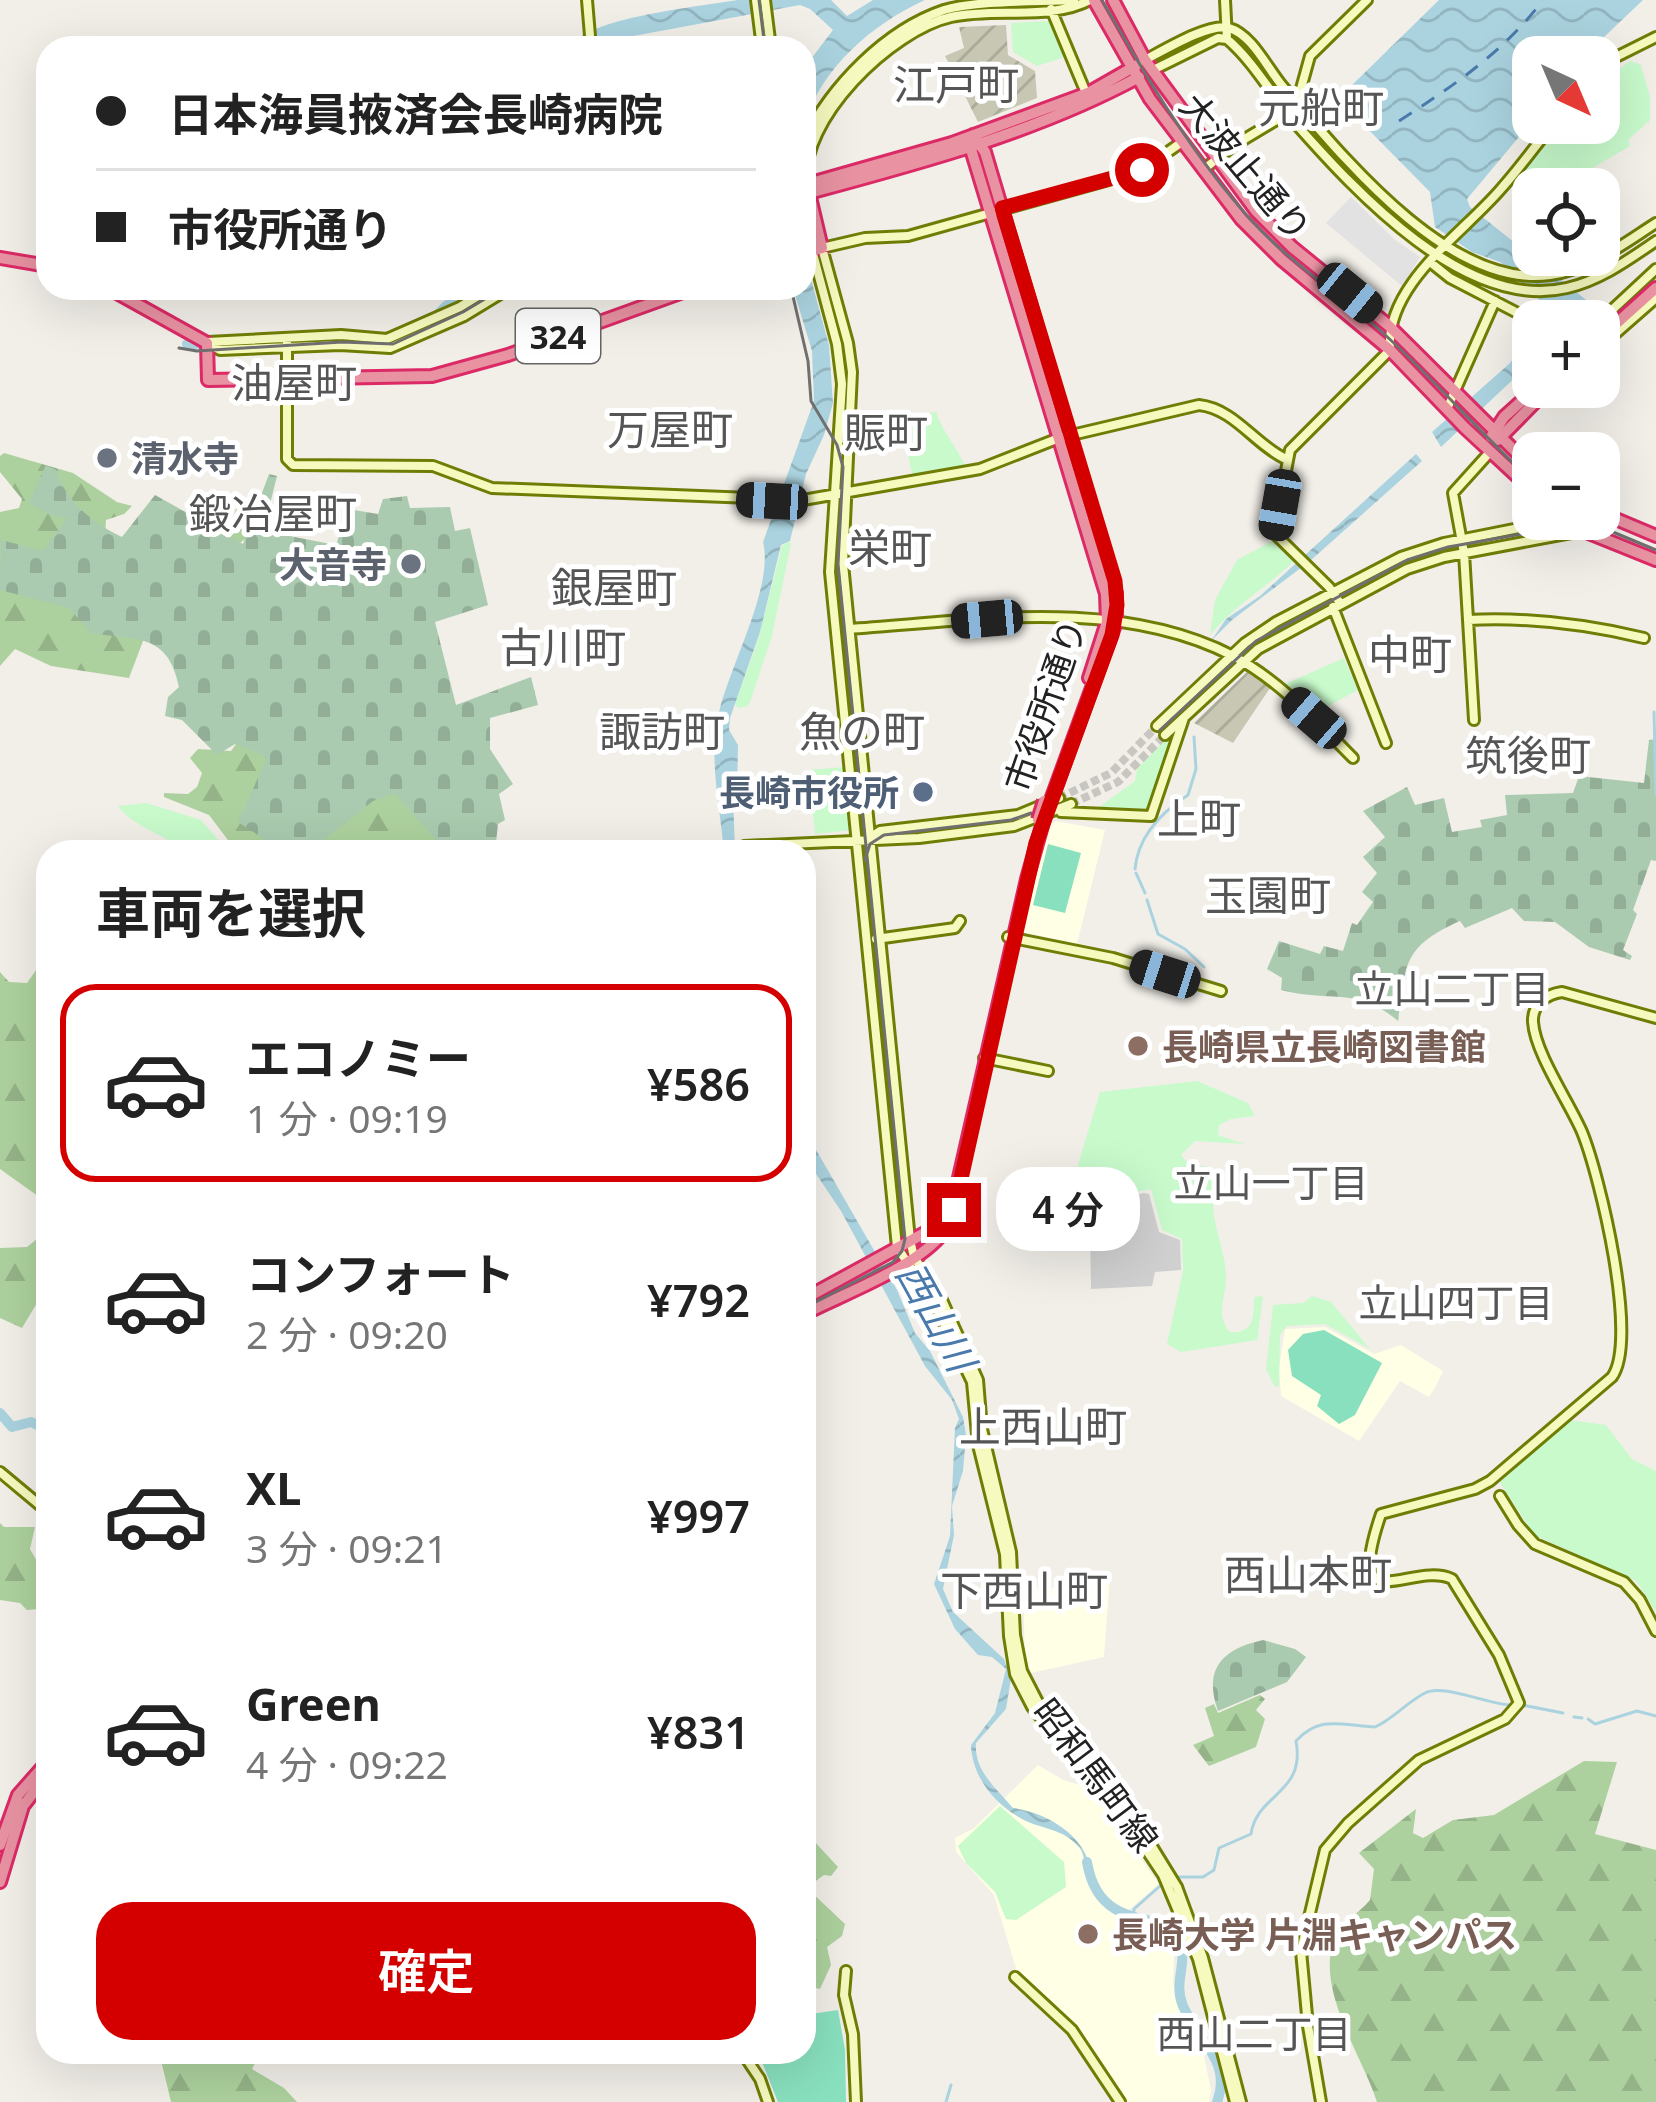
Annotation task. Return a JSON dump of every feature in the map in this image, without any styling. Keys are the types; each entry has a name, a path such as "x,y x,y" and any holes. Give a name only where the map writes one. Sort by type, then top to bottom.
{"highway":[{"name":"大波止通り","path":"1092,0 1134,74 1241,219 1281,259 1390,350 1512,472"},
{"name":"大波止通り","path":"1113,0 1149,65 1216,160 1285,241 1388,325 1512,449"},
{"path":"816,186 1088,103 1149,65"},
{"path":"975,141 1134,74"},
{"name":"市役所通り","path":"816,1292 936,1226 948,1210 1040,821 1112,622 1115,581 1065,436 975,141"},
{"path":"0,258 36,264"},
{"path":"1620,310 1654,284"},
{"path":"1620,321 1654,284"},
{"path":"130,300 207,343"},
{"name":"324","path":"207,343 208,380 431,376 508,356 661,300"},
{"path":"1490,452 1496,434 1519,408"},
{"path":"1496,434 1526,408"},
{"path":"1620,521 1656,536"},
{"path":"1606,540 1656,560"},
{"name":"市役所通り","path":"816,1308 910,1259 941,1236 952,1216 984,1058"},
{"path":"0,1845 18,1796 36,1775"},
{"path":"1,1874 22,1806 36,1789"}],"street":[{"path":"587,0 589,36"},
{"path":"760,0 766,36"},
{"path":"816,121 830,94 851,74 910,26 942,10 1074,0"},
{"path":"816,127 845,91 923,28 956,16 1079,6 1092,0"},
{"path":"1225,0 1227,33 1288,113 1363,192 1443,245 1494,271 1549,275 1586,265 1656,223"},
{"path":"1202,170 1288,113 1297,103 1310,56 1366,0"},
{"path":"1051,9 1086,93"},
{"path":"1149,65 1227,33 1246,38 1297,103 1374,185 1443,245 1460,269 1499,285 1552,290 1604,274 1656,241"},
{"path":"1620,55 1656,37"},
{"path":"816,249 865,238 908,236 1142,170 1182,142"},
{"path":"1386,743 1333,592 1274,533 1286,459 1390,350 1388,325 1430,262 1497,194 1537,144"},
{"path":"816,262 850,362 844,630 857,841 897,1247"},
{"path":"1430,262 1450,278 1512,310"},
{"path":"816,265 837,344 842,385 830,561 844,630"},
{"path":"1620,304 1631,292 1654,284"},
{"path":"287,343 341,335 387,339 471,300"},
{"path":"207,343 390,348 490,300"},
{"path":"1449,411 1460,399 1495,301"},
{"path":"287,343 286,458 292,465 433,466 492,488 803,500 980,470 1065,436 1199,405 1220,410 1286,459"},
{"path":"1474,720 1464,553 1454,493 1490,452"},
{"path":"1157,726 1229,655 1276,622 1401,557 1512,529"},
{"path":"1165,735 1241,662 1336,605 1425,562 1535,540"},
{"path":"844,630 1024,616 1112,622 1229,655 1301,708 1354,758"},
{"path":"1468,620 1503,618 1596,626 1644,638"},
{"name":"昭和馬町線","path":"844,630 875,880 910,1259"},
{"path":"1040,821 1065,810 1151,816 1184,717"},
{"path":"869,839 880,831 1018,815 1051,800"},
{"path":"816,843 881,842 1014,826 1071,804"},
{"path":"861,880 875,880"},
{"path":"867,941 956,928 960,921"},
{"path":"1011,937 1108,957 1221,991"},
{"path":"1321,2102 1307,2026 1301,1951 1325,1850 1419,1760 1505,1719 1519,1703 1499,1655 1452,1579 1430,1573 1391,1583 1375,1575 1370,1555 1381,1514 1485,1484 1597,1391 1621,1362 1605,1202 1582,1132 1539,1043 1534,1010 1551,994 1562,992 1656,1018"},
{"path":"872,1001 884,1001"},
{"path":"984,1058 1048,1071"},
{"path":"878,1061 890,1061"},
{"name":"昭和馬町線","path":"897,1247 910,1259 972,1382 978,1445 1005,1553 1009,1636 1019,1683 1043,1722 1139,1839 1163,1876 1198,1959 1238,2102"},
{"path":"0,1472 36,1502"},
{"path":"1500,1496 1535,1544 1628,1585 1656,1631"},
{"path":"846,1971 844,1995 853,2034 856,2102"},
{"path":"1015,1977 1072,2030 1120,2102"},
{"path":"750,2064 768,2102"}],"shaded area":[{"path":"1006,25 1008,55 1035,71 1037,98 978,122 945,56 964,48 959,27"},
{"path":"1351,197 1420,257 1402,286 1326,223"},
{"path":"1247,672 1270,688 1233,743 1194,723"},
{"path":"1056,821 1105,830 1077,944 1023,932 1041,852 1050,825"},
{"path":"1149,1194 1159,1232 1180,1240 1181,1270 1155,1272 1152,1286 1091,1289 1090,1226 1106,1223 1106,1202"},
{"path":"1325,1327 1374,1354 1401,1345 1443,1371 1429,1397 1400,1381 1359,1441 1281,1396 1279,1369 1285,1329"},
{"path":"1110,1576 1104,1657 1031,1673 1025,1656 1023,1589 1092,1586 1094,1578"},
{"name":"長崎大学 片淵キャンパス","path":"1038,1765 1063,1780 1091,1788 1159,1884 1119,1918 1164,1928 1175,1939 1173,1981 1178,2003 1202,2047 1209,2102 1126,2102 1074,2026 1017,1972 994,1895 956,1852 955,1838 973,1829"}],"green space":[{"path":"1049,21 1065,57 1037,66 1013,52 1011,23"},
{"path":"1630,61 1641,65 1650,97 1650,120 1628,140 1630,146 1592,168 1527,168 1549,144 1620,144 1620,69"},
{"path":"936,412 965,466 912,474 901,418"},
{"path":"4,453 73,473 117,502 132,506 106,520 105,535 184,569 220,530 229,531 236,509 248,515 251,535 221,556 146,633 129,678 51,666 15,649 0,666 0,512 19,508 22,499 0,472"},
{"path":"46,465 56,470 82,511 122,537 155,495 243,544 269,474 277,476 269,508 274,533 336,545 348,509 378,514 383,499 407,496 410,508 450,507 455,531 470,528 488,605 435,622 456,705 531,677 538,705 490,718 490,749 513,784 499,794 505,820 498,824 496,840 436,840 394,793 373,801 323,840 263,840 238,822 266,760 235,744 217,755 182,720 165,716 168,697 179,687 174,669 158,647 91,633 69,608 0,590 1,540 43,551 67,518 29,503"},
{"path":"1272,541 1293,562 1210,635 1215,600 1237,560"},
{"path":"788,542 772,636 748,706 738,708 735,704 758,640 782,546"},
{"path":"1344,658 1358,690 1317,712 1285,684"},
{"path":"290,710 460,840 228,840 209,815 164,793 188,794 197,787 202,773 190,758 198,749 231,751 241,737"},
{"path":"1184,721 1151,808 1143,813 1099,807 1135,781 1137,769"},
{"path":"1656,739 1656,861 1651,860 1633,910 1637,914 1623,950 1632,956 1630,960 1589,947 1555,922 1524,921 1512,908 1465,928 1460,921 1427,940 1410,959 1398,1021 1356,999 1281,990 1282,978 1267,969 1279,941 1320,954 1324,946 1343,951 1352,923 1357,925 1373,902 1362,892 1377,873 1363,857 1385,837 1363,811 1407,787 1415,805 1444,798 1452,832 1482,827 1480,820 1507,815 1505,795 1573,793 1579,776 1644,783 1649,740"},
{"path":"845,767 851,830 815,834 809,770"},
{"path":"146,803 201,820 218,840 167,840 118,806"},
{"path":"1048,844 1081,853 1065,913 1033,905"},
{"path":"36,970 36,1195 0,1169 0,972 9,982 27,983"},
{"path":"1197,1081 1248,1103 1255,1116 1219,1125 1218,1135 1244,1144 1195,1141 1181,1155 1188,1163 1215,1172 1213,1206 1226,1275 1222,1311 1230,1332 1248,1327 1254,1297 1263,1296 1257,1340 1181,1352 1167,1344 1183,1271 1182,1239 1162,1230 1151,1189 1104,1198 1104,1221 1079,1216 1077,1168 1100,1092"},
{"path":"36,1240 36,1305 22,1328 0,1318 0,1248 27,1247"},
{"path":"1312,1296 1331,1302 1370,1349 1325,1324 1287,1326 1280,1335 1279,1387 1274,1386 1266,1369 1273,1305 1303,1303"},
{"path":"1324,1330 1382,1363 1355,1415 1339,1424 1317,1406 1321,1395 1292,1376 1288,1350 1303,1334"},
{"path":"1570,1420 1606,1425 1632,1459 1656,1471 1656,1612 1636,1581 1534,1535 1499,1481"},
{"path":"0,1523 35,1527 30,1549 36,1560 36,1609 0,1600"},
{"path":"1263,1640 1306,1657 1287,1682 1218,1711 1213,1683 1220,1663 1237,1649"},
{"path":"1260,1695 1265,1699 1256,1710 1265,1719 1256,1747 1209,1766 1193,1745 1214,1736 1205,1708 1214,1704 1218,1713"},
{"path":"1584,1761 1617,1762 1595,1834 1656,1850 1656,2102 1377,2102 1340,2014 1330,1967 1332,1946 1342,1926 1370,1900 1374,1869 1359,1853 1416,1809 1413,1833 1423,1838 1453,1820 1494,1815"},
{"path":"1000,1806 1064,1862 1066,1887 1016,1920 1006,1919 995,1892 966,1863 958,1846"},
{"path":"816,1843 838,1867 831,1876 816,1881"},
{"path":"816,1897 845,1924 842,1936 827,1947 831,1965 820,1989 816,1988"},
{"path":"838,2010 846,2102 778,2102 763,2064 816,2064 816,2013"},
{"path":"162,2064 255,2064 252,2069 284,2088 297,2102 171,2102"}],"water":[{"path":"737,0 831,0 847,16 873,0 925,0 886,22 851,50 816,97 816,52 833,30 800,5 633,36 582,36 620,21"},
{"path":"1439,0 1643,0 1605,36 1512,36 1513,144 1467,199 1470,207 1512,241 1512,273 1500,262 1472,252 1435,227 1430,192 1356,117 1365,107 1348,89"},
{"path":"1515,276 1556,276 1586,300 1540,300"},
{"path":"816,298 829,345 833,403 806,474 790,541 781,545 760,632 730,718 729,730 738,745 735,840 723,840 715,764 719,712 757,602 765,560 763,542 814,401 812,351 797,300"},
{"path":"1512,360 1512,380 1441,447 1432,432"},
{"path":"1416,454 1422,461 1211,641 1226,619 1260,596"},
{"path":"816,1150 963,1417 963,1471 952,1506 954,1535 943,1589 953,1612 1004,1659 1011,1678 1006,1709 976,1743 979,1762 1013,1808 1038,1814 1072,1836 1087,1858 1091,1871 1086,1873 1082,1853 1073,1841 1012,1813 986,1788 975,1768 971,1745 995,1713 1006,1669 992,1657 978,1655 955,1629 934,1584 950,1536 955,1428 959,1419 816,1174"}],"waterway":[{"path":"187,344 391,342 425,328 455,300"},
{"path":"1654,712 1656,794"},
{"path":"1135,869 1141,845 1153,826 1188,795 1196,769 1194,737"},
{"path":"1136,873 1145,893"},
{"path":"1147,900 1158,934 1204,967"},
{"path":"0,1413 12,1427 36,1424"},
{"path":"1179,1877 1203,1877 1214,1870 1219,1848 1251,1834 1255,1820 1294,1772 1296,1741 1314,1727 1375,1727 1433,1691 1512,1705"},
{"path":"1522,1705 1563,1713"},
{"path":"1588,1719 1595,1724 1637,1711 1656,1716"},
{"path":"1574,1717 1582,1718"},
{"name":"西山川","path":"1087,1862 1105,1901 1126,1914 1168,1924 1177,1935 1183,1955 1180,1995 1217,2063 1221,2088 1217,2102"},
{"path":"1133,1918 1134,1909 1160,1886"},
{"path":"946,2102 951,2085"}],"ferry route":[{"path":"1399,121 1495,52 1543,0"}],"tunnel":[{"path":"1059,798 1111,773 1157,726"},
{"path":"1071,804 1118,782 1165,735"}],"tram line":[{"path":"759,0 764,36"},
{"path":"1102,0 1189,141 1251,220 1383,333 1512,462"},
{"path":"179,348 393,344 483,300"},
{"path":"794,300 808,361 811,401 837,445 843,467 838,564 905,1239 893,1262 816,1302"},
{"path":"1620,535 1656,550"},
{"path":"1160,730 1256,641 1407,560 1512,536"},
{"path":"865,860 870,844 884,835 1011,820 1031,813"}],"place":[{"name":"清水寺","path":"107,458"},
{"name":"大音寺","path":"411,564"},
{"name":"長崎市役所","path":"923,792"},
{"name":"長崎県立長崎図書館","path":"1138,1046"},
{"name":"長崎大学 片淵キャンパス","path":"1088,1934"}],"district":[{"name":"江戸町","path":"956,83"},
{"name":"元船町","path":"1321,106"},
{"name":"油屋町","path":"294,381"},
{"name":"万屋町","path":"670,428"},
{"name":"賑町","path":"886,431"},
{"name":"鍛冶屋町","path":"273,512"},
{"name":"栄町","path":"890,547"},
{"name":"銀屋町","path":"614,586"},
{"name":"古川町","path":"563,646"},
{"name":"中町","path":"1410,653"},
{"name":"諏訪町","path":"662,730"},
{"name":"魚の町","path":"862,730"},
{"name":"筑後町","path":"1528,754"},
{"name":"上町","path":"1199,817"},
{"name":"玉園町","path":"1268,894"},
{"name":"立山二丁目","path":"1452,987"},
{"name":"立山一丁目","path":"1271,1181"},
{"name":"立山四丁目","path":"1456,1301"},
{"name":"上西山町","path":"1043,1425"},
{"name":"西山本町","path":"1308,1573"},
{"name":"下西山町","path":"1024,1589"},
{"name":"西山二丁目","path":"1254,2032"}],"route":[{"path":"954,1210 1036,843 1112,635 1117,605 1115,581 1002,208 1142,170"}]}
